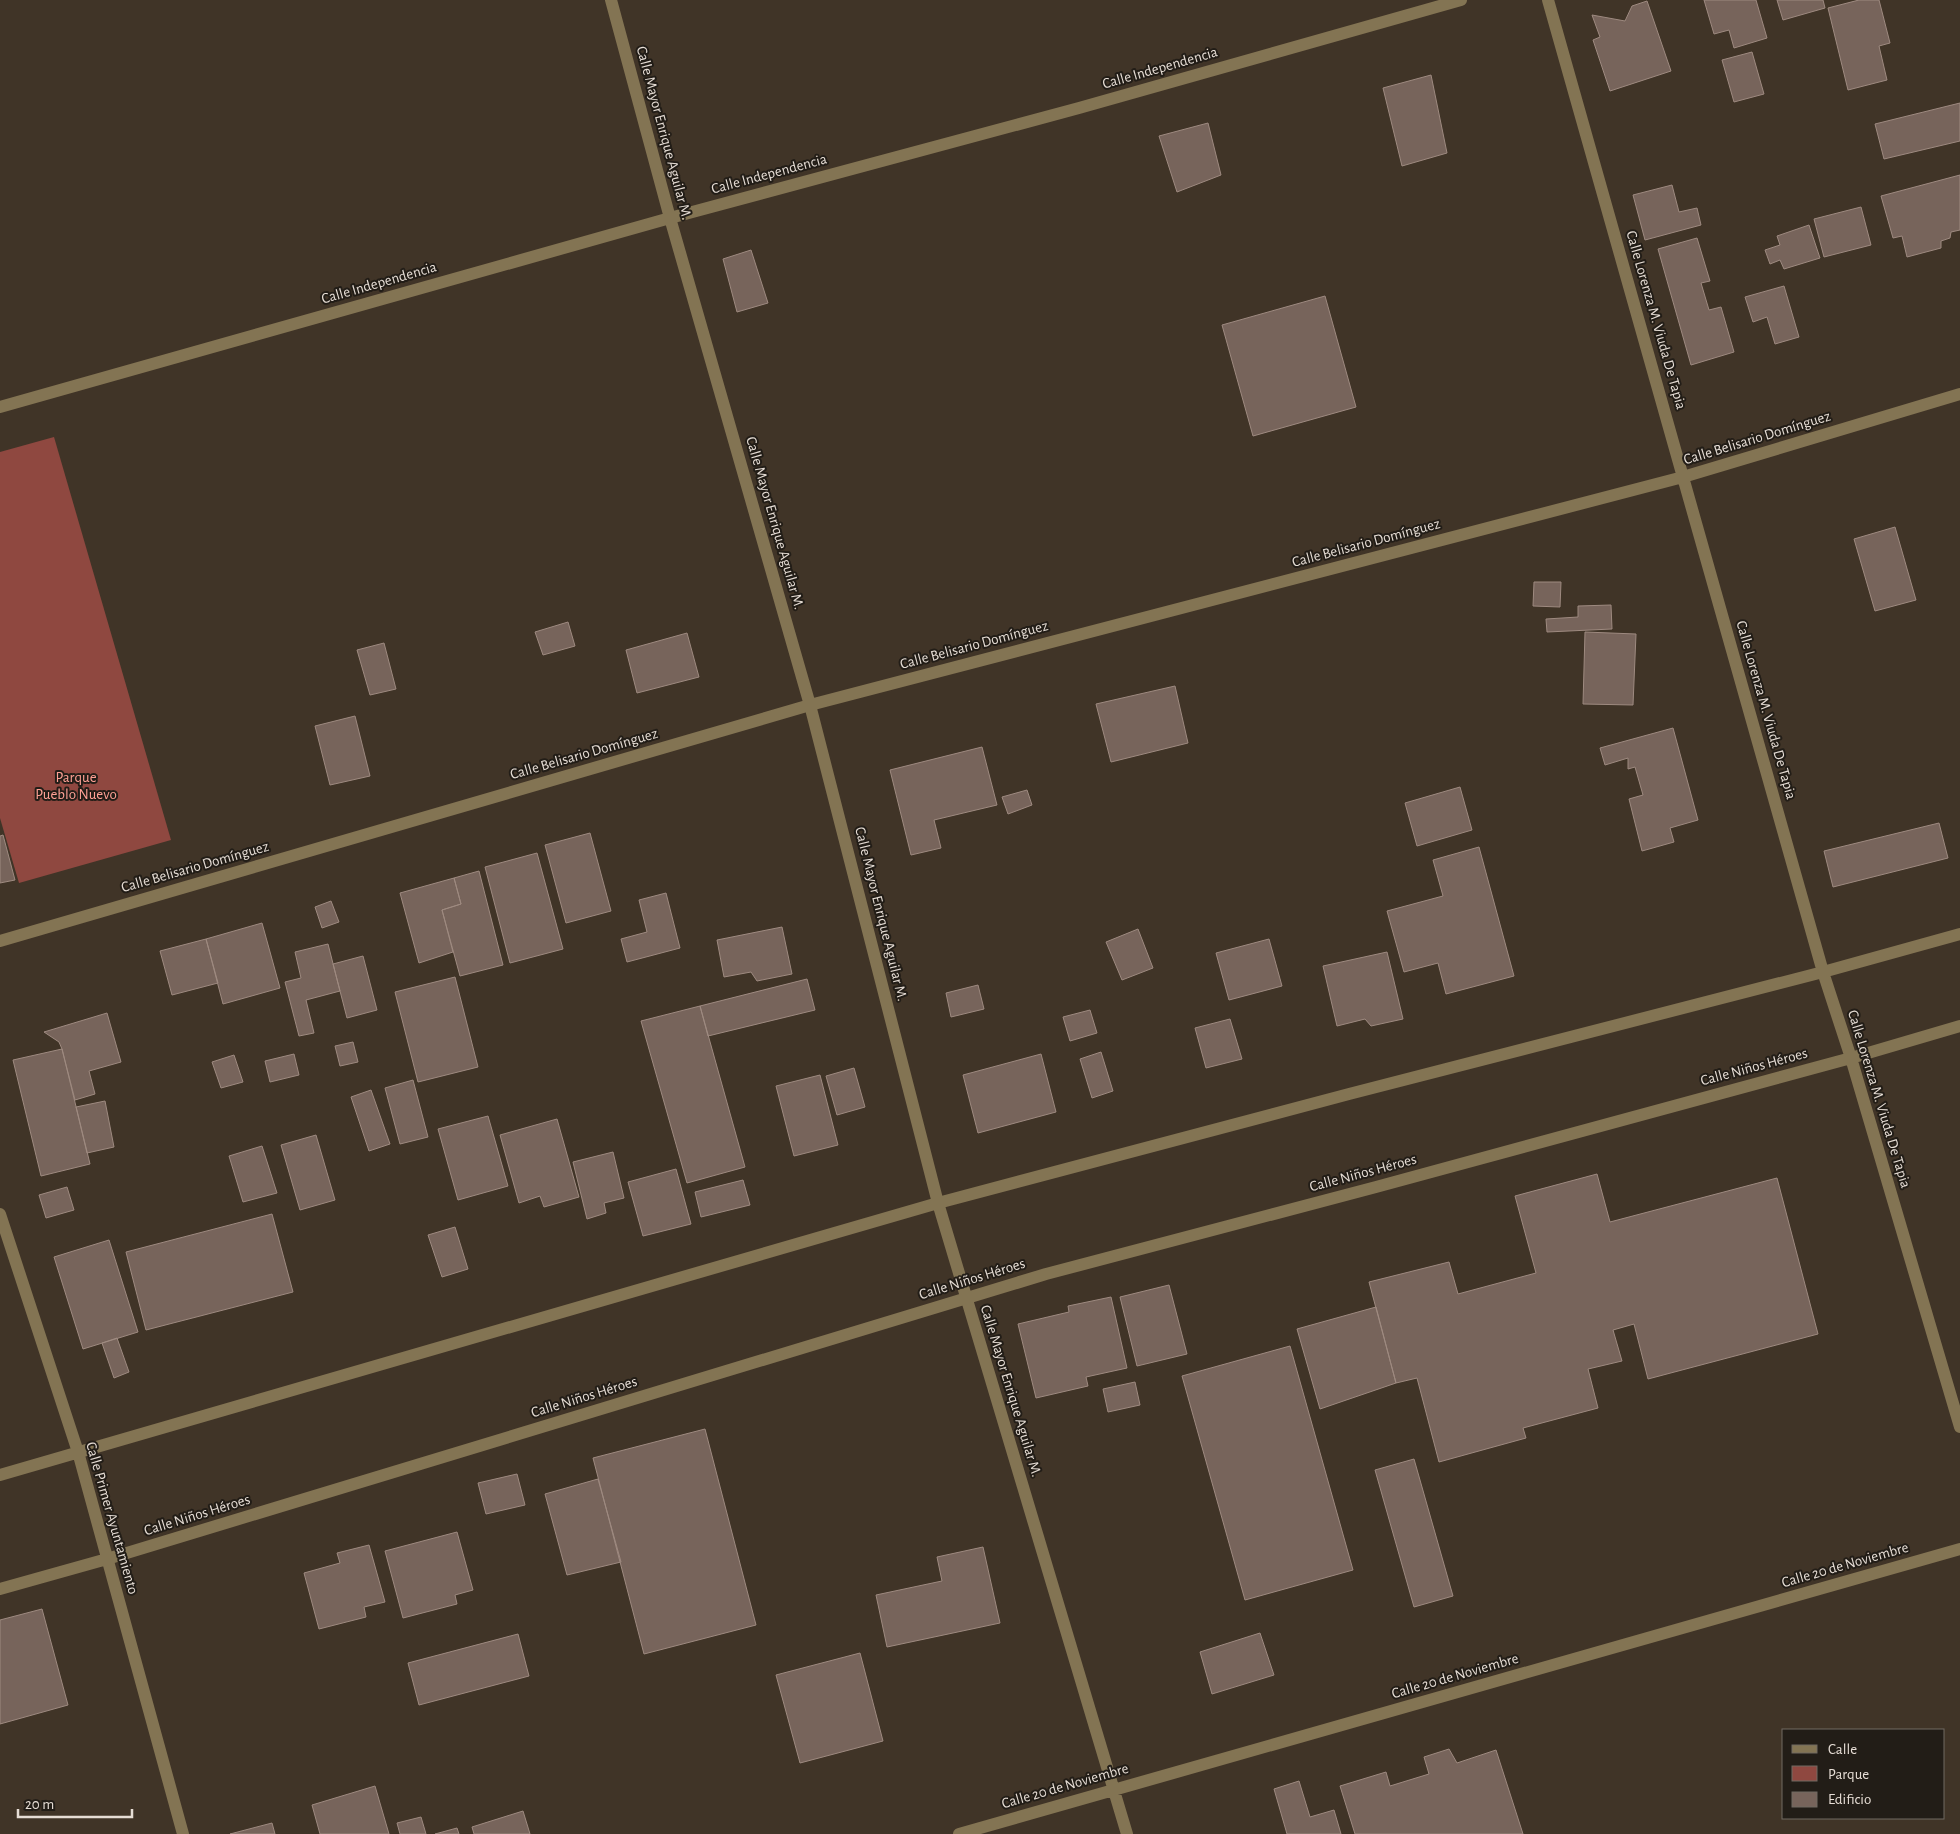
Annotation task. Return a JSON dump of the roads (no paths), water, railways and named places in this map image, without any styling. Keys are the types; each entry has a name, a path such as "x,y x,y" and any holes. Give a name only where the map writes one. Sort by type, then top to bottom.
{"street":[{"name":"Calle Mayor Enrique Aguilar M.","path":"611,0 670,218 810,705 938,1203 1127,1834"},
{"name":"Calle Independencia","path":"0,407 670,218 1079,108 1461,0"},
{"name":"Calle Lorenza M. Viuda De Tapia","path":"1548,0 1823,972 1851,1058 1960,1427"},
{"name":"Calle Belisario Domínguez","path":"0,940 810,705 1683,477 1960,394"},
{"path":"0,1475 938,1203 1349,1094 1823,972 1960,934"},
{"name":"Calle Niños Héroes","path":"0,1589 107,1559 1046,1274 1376,1187 1851,1058 1960,1026"},
{"name":"Calle Primer Ayuntamiento","path":"0,1214 78,1452 183,1834"},
{"name":"Calle 20 de Noviembre","path":"959,1834 1960,1550"}],"park label":[{"name":"Parque Pueblo Nuevo","path":"76,786"}]}
